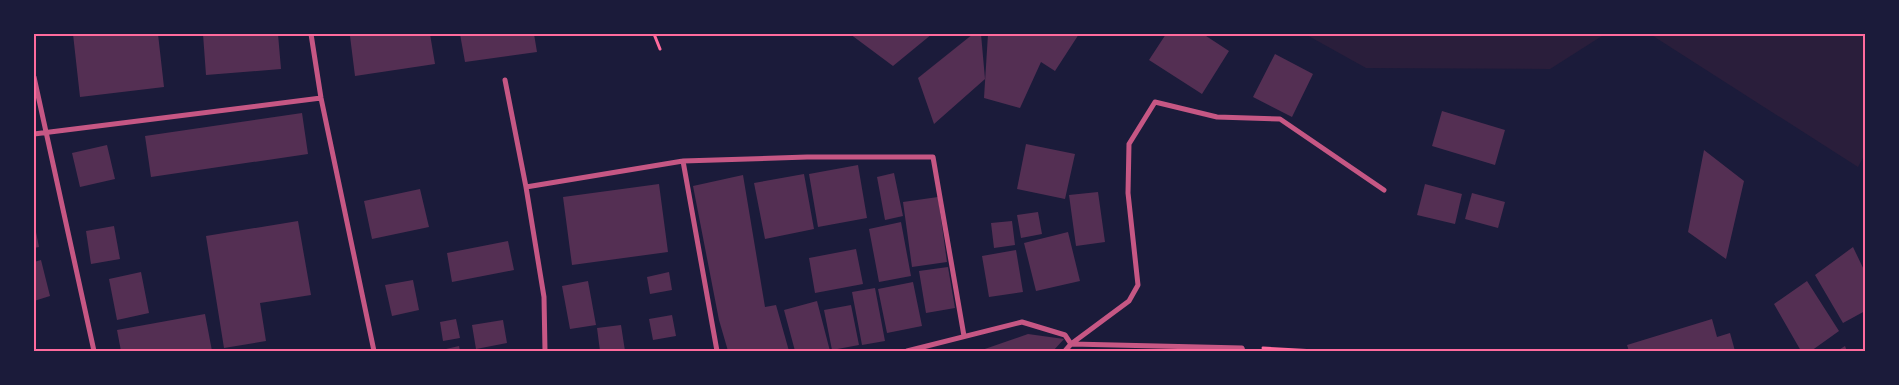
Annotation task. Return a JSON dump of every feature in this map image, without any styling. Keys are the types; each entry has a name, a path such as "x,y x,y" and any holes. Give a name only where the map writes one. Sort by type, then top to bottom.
{"street":[{"path":"311,34 321,98 374,351"},
{"path":"34,77 94,351"},
{"path":"505,80 526,187 544,297 544,351"},
{"path":"34,134 321,98"},
{"path":"1065,351 1071,344 1129,301 1138,285 1128,193 1129,144 1154,102 1217,117 1280,119 1384,190"},
{"path":"526,187 683,161 807,157 933,157 964,336"},
{"path":"683,161 717,351"},
{"path":"907,351 1022,322 1065,335 1071,344"},
{"path":"1071,344 1243,350"}],"path":[{"path":"654,34 660,49"},
{"path":"1243,350 1316,351"}],"shaded area":[{"path":"1305,34 1605,34 1550,69 1366,68"},
{"path":"1650,34 1865,34 1865,154 1858,167"}],"building":[{"path":"73,34 158,34 164,87 80,97"},
{"path":"203,34 278,34 281,69 206,75"},
{"path":"368,34 430,34 435,64 355,76 350,36"},
{"path":"460,34 534,34 537,52 465,62"},
{"path":"850,34 932,34 893,66"},
{"path":"973,34 981,34 985,79 934,124 918,78"},
{"path":"988,34 1079,34 1055,71 1041,62 1020,108 984,98"},
{"path":"1166,34 1203,34 1229,51 1202,94 1149,60"},
{"path":"1275,54 1313,74 1292,117 1253,97"},
{"path":"1442,111 1505,130 1495,165 1432,146"},
{"path":"302,113 308,154 151,177 145,136"},
{"path":"1026,144 1075,154 1065,199 1017,189"},
{"path":"107,145 115,179 80,187 72,153"},
{"path":"1704,150 1744,181 1726,259 1688,232"},
{"path":"858,165 867,218 818,227 809,174"},
{"path":"894,173 903,216 885,220 877,177"},
{"path":"804,174 814,229 765,239 754,183"},
{"path":"743,175 765,307 776,305 789,351 728,351 719,320 693,186"},
{"path":"659,184 668,252 572,265 563,197"},
{"path":"1425,184 1462,194 1455,224 1417,215"},
{"path":"420,189 429,227 372,239 364,201"},
{"path":"1098,192 1105,242 1076,246 1069,195"},
{"path":"1472,193 1505,202 1498,228 1465,219"},
{"path":"938,197 947,262 912,267 903,202"},
{"path":"1038,212 1042,234 1021,238 1017,215"},
{"path":"298,221 311,295 260,303 266,341 224,348 206,236"},
{"path":"1012,221 1015,245 994,248 991,223"},
{"path":"901,222 911,276 879,282 869,229"},
{"path":"114,226 120,259 91,264 86,231"},
{"path":"36,232 39,247 34,248 34,233"},
{"path":"1068,232 1080,281 1036,291 1024,243"},
{"path":"508,241 514,270 452,282 447,253"},
{"path":"1853,247 1865,272 1865,311 1843,323 1815,275"},
{"path":"856,249 863,284 815,293 809,258"},
{"path":"1016,250 1023,292 989,297 982,256"},
{"path":"41,260 50,296 34,301 34,262"},
{"path":"948,267 955,308 926,313 919,271"},
{"path":"141,272 149,313 117,320 109,279"},
{"path":"669,272 672,290 650,294 647,277"},
{"path":"413,280 419,310 392,316 385,285"},
{"path":"588,281 596,325 570,329 562,286"},
{"path":"1807,281 1839,331 1811,351 1801,351 1774,304"},
{"path":"913,282 922,326 887,333 878,289"},
{"path":"875,288 885,341 862,345 852,292"},
{"path":"817,301 830,351 795,351 784,310"},
{"path":"851,305 859,345 832,350 824,310"},
{"path":"205,314 212,351 121,351 117,330"},
{"path":"672,315 676,336 653,340 649,319"},
{"path":"456,319 460,338 443,341 440,322"},
{"path":"1712,319 1717,337 1730,333 1735,351 1629,351 1627,345"},
{"path":"503,320 507,343 476,349 472,325"},
{"path":"621,325 625,351 600,351 597,328"},
{"path":"1028,334 1064,339 1053,351 979,351"},
{"path":"459,346 460,351 446,351 446,349"},
{"path":"1845,346 1847,351 1837,351"}]}
